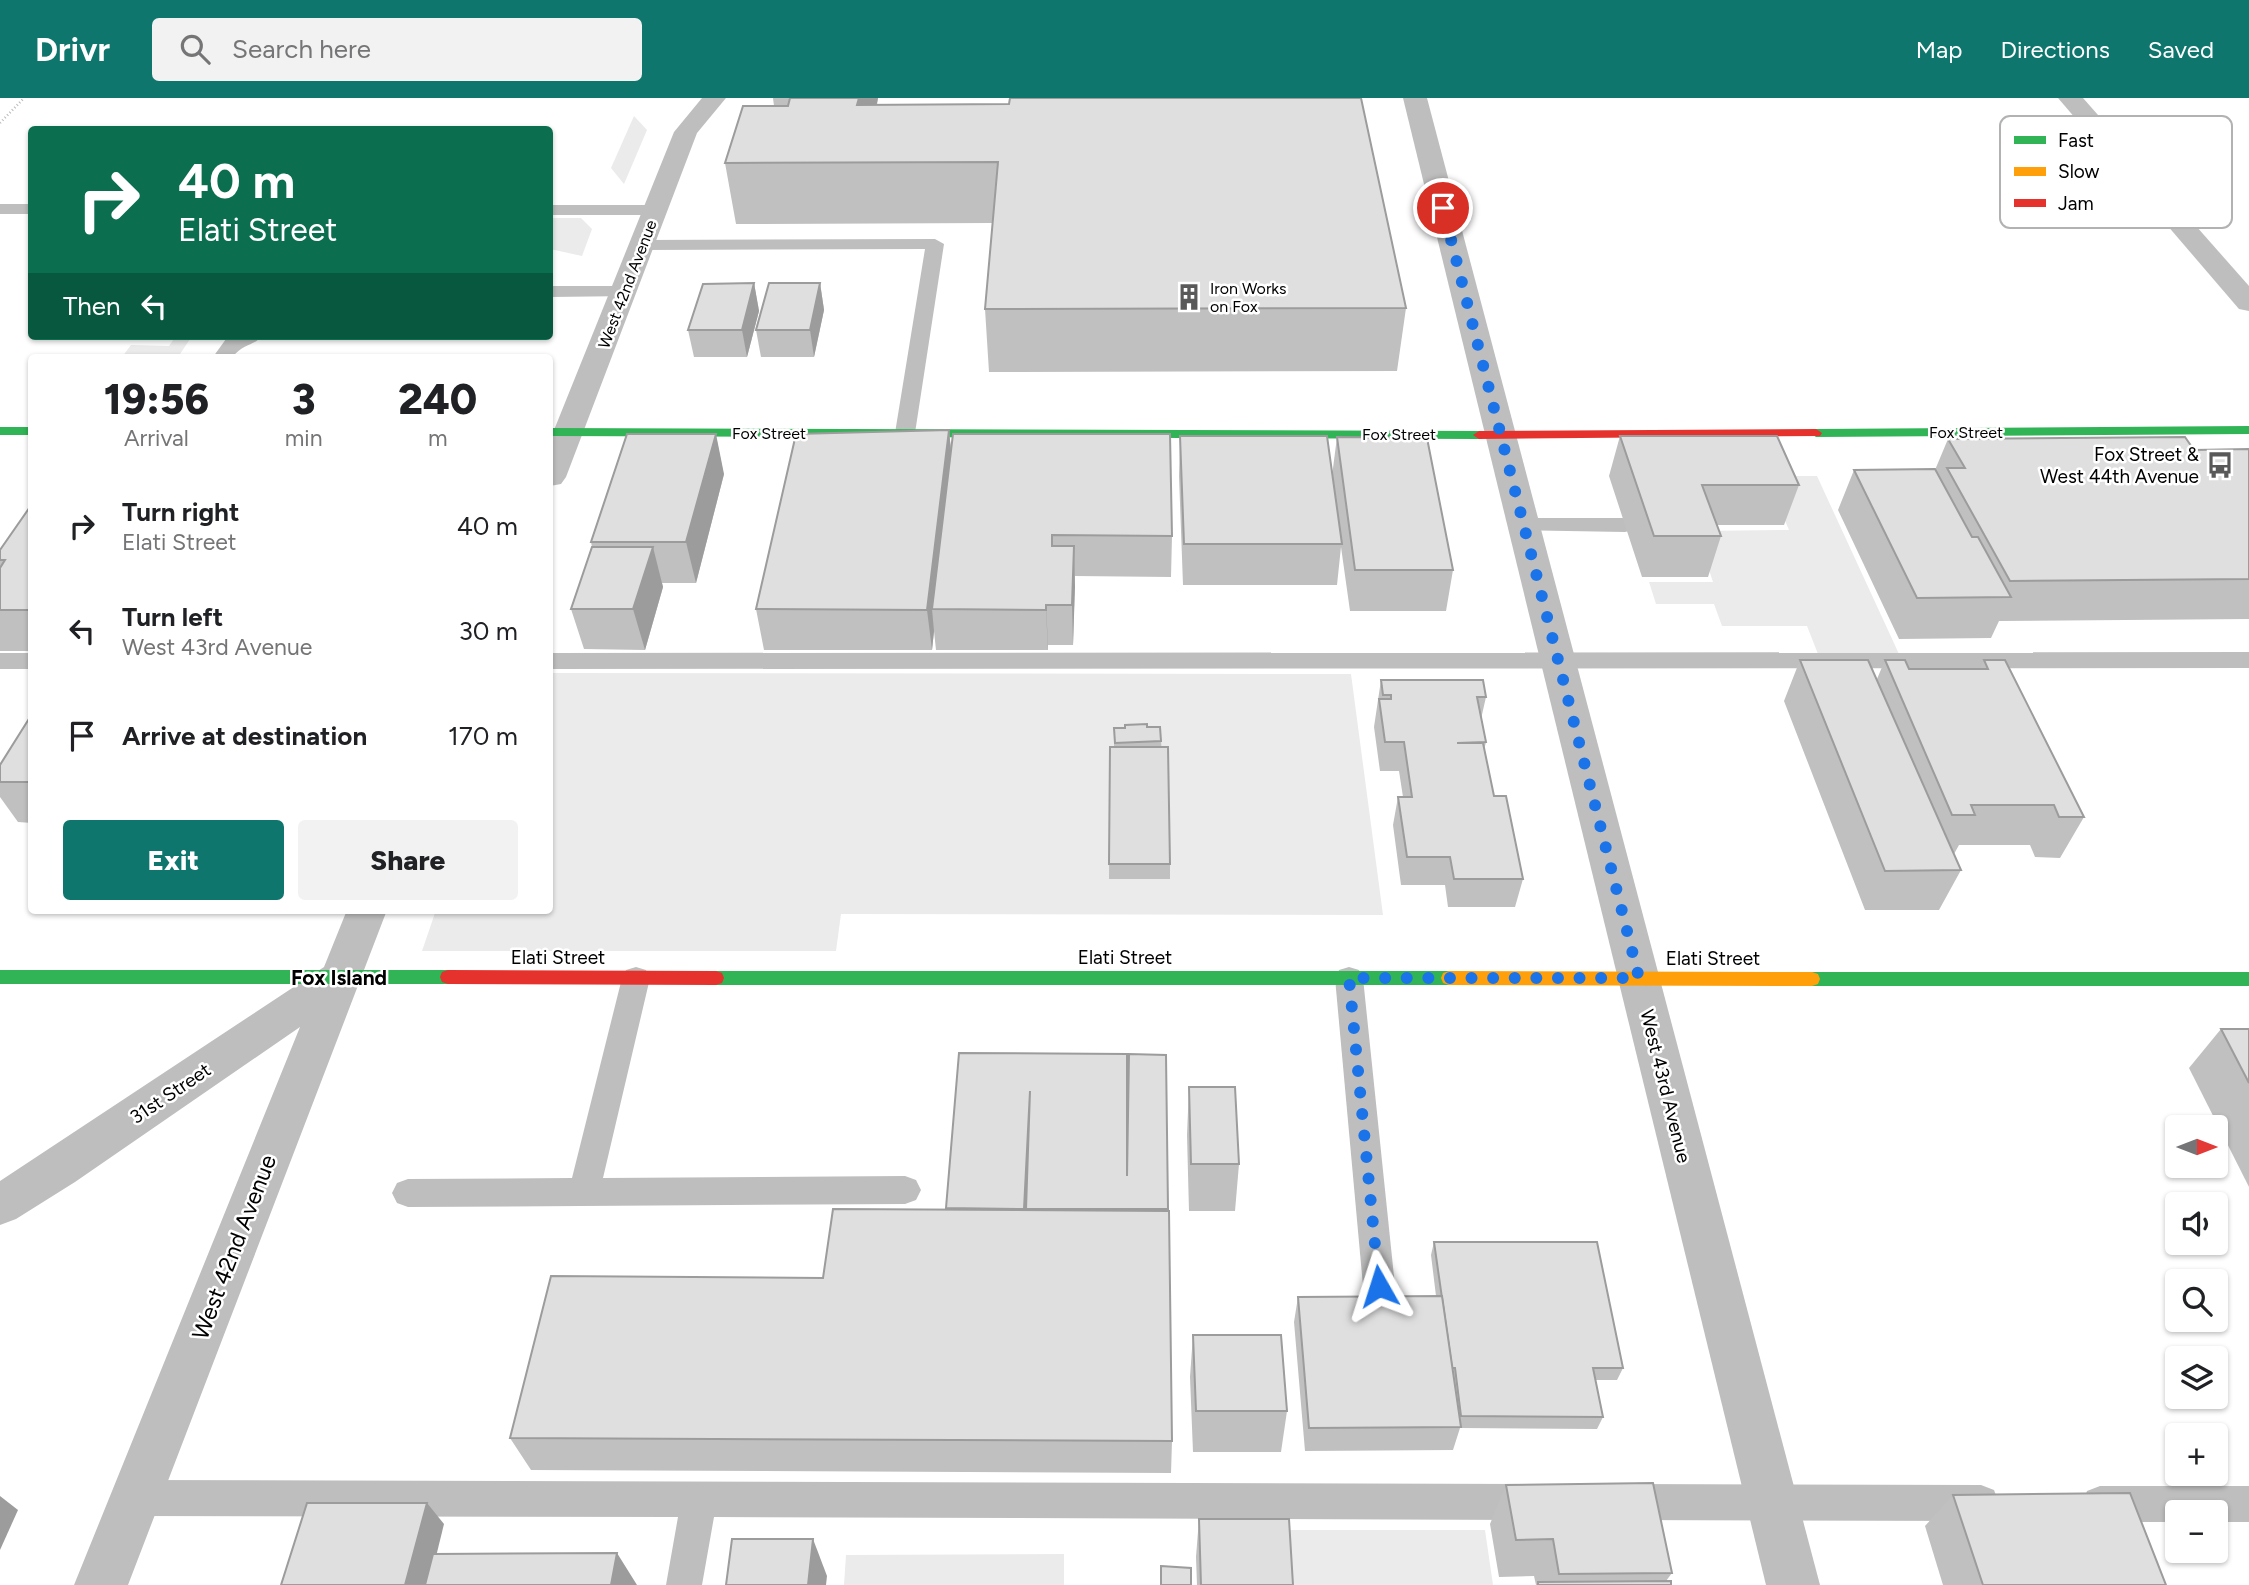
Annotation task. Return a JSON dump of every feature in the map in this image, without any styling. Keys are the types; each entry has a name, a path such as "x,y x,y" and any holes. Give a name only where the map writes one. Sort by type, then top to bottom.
{"street":[{"name":"West 42nd Avenue","path":"553,462 559,432 624,292 686,132 713,98"},
{"name":"West 43rd Avenue","path":"1415,98 1793,1585"},
{"path":"2070,98 2086,116"},
{"path":"2184,228 2249,303"},
{"name":"Fox Street","path":"559,432 1500,435 2249,430"},
{"path":"0,431 28,431"},
{"name":"West 42nd Avenue","path":"101,1585 365,914"},
{"name":"Elati Street","path":"0,977 2249,979"},
{"name":"31st Street","path":"0,1205 339,978"}],"lane":[{"path":"0,209 28,209"},
{"path":"553,210 656,210"},
{"path":"642,245 935,244 905,433"},
{"path":"553,292 624,292"},
{"path":"225,354 233,343 241,340"},
{"path":"1523,525 1625,525"},
{"path":"553,661 2249,660"},
{"path":"0,661 28,661"},
{"path":"584,1192 636,978"},
{"path":"1349,978 1379,1286"},
{"path":"408,1193 905,1190"},
{"path":"135,1498 2018,1503"},
{"path":"684,1585 699,1500"},
{"path":"2072,1503 2249,1504"}],"path":[{"path":"0,123 24,98"}],"shaded area":[{"path":"634,116 647,130 624,184 611,168"},
{"path":"553,218 581,218 592,229 582,256 553,250"},
{"path":"173,340 189,340 180,354 124,354 131,345 169,346"},
{"path":"1766,476 1817,476 1899,654 1818,654 1807,626 1722,626 1714,604 1656,604 1649,582 1713,582 1696,531 1789,530"},
{"path":"553,673 1351,674 1383,915 841,914 836,951 422,951 435,914 553,914"},
{"path":"1283,1530 1485,1530 1493,1585 1286,1585"},
{"path":"1064,1554 1064,1585 844,1585 846,1555"}],"building":[{"name":"Iron Works on Fox","path":"790,98 859,98 857,105 1009,104 1010,98 1361,98 1406,308 985,309 998,162 725,163 743,106 788,106"},
{"path":"754,283 742,330 688,330 703,284"},
{"path":"769,283 820,283 810,330 756,330"},
{"path":"949,430 927,610 756,609 796,434"},
{"path":"627,434 716,434 686,542 591,542"},
{"path":"953,434 1170,434 1172,536 1052,535 1052,546 1074,546 1072,605 1046,605 1046,610 932,609"},
{"path":"1180,436 1327,436 1342,544 1184,544"},
{"path":"1620,436 1777,436 1799,485 1702,485 1721,536 1654,536"},
{"path":"1337,437 1427,438 1453,570 1355,570"},
{"path":"2185,437 2194,450 2249,449 2249,579 2010,581 1947,468 1965,468 1948,439"},
{"path":"1935,469 1972,537 1978,537 2011,597 1917,598 1854,470"},
{"path":"28,510 28,610 0,610 0,568 5,560 0,560 0,550"},
{"path":"592,547 653,547 633,609 571,609"},
{"path":"1800,660 1868,660 1961,870 1885,871"},
{"path":"1885,660 1905,660 1909,669 1988,669 1984,660 2005,660 2084,817 2059,817 2054,805 1971,805 1975,815 1952,815"},
{"path":"1381,680 1483,680 1486,697 1477,697 1486,742 1457,743 1483,743 1494,796 1506,796 1523,879 1454,879 1450,857 1407,857 1398,797 1412,797 1404,742 1385,742 1379,699 1391,699 1391,695 1383,695"},
{"path":"28,720 28,782 0,782 0,765"},
{"path":"1147,724 1147,727 1160,727 1161,741 1115,743 1114,728"},
{"path":"1110,747 1168,747 1170,864 1109,864"},
{"path":"2221,1029 2249,1029 2249,1083"},
{"path":"959,1053 1127,1054 1127,1176 1129,1054 1166,1055 1168,1209 1026,1209 1030,1091 1024,1209 946,1208"},
{"path":"1189,1087 1235,1087 1239,1164 1191,1164"},
{"path":"833,1209 1169,1211 1172,1441 510,1438 551,1276 823,1278"},
{"path":"1434,1242 1597,1242 1623,1368 1593,1368 1603,1417 1461,1416"},
{"path":"1442,1296 1461,1427 1309,1428 1298,1297"},
{"path":"1193,1335 1281,1335 1287,1411 1196,1411"},
{"path":"1653,1483 1672,1573 1559,1574 1553,1539 1516,1540 1506,1485"},
{"path":"2130,1493 2166,1585 1983,1585 1953,1495"},
{"path":"307,1503 427,1503 405,1585 281,1585"},
{"path":"1199,1519 1289,1519 1293,1585 1201,1585"},
{"path":"732,1539 813,1539 808,1585 726,1585"},
{"path":"617,1553 611,1585 425,1585 433,1554"},
{"path":"1161,1566 1191,1568 1191,1585 1161,1585"},
{"path":"1671,1581 1671,1585 1538,1585 1538,1582"}],"traffic: fast":[{"path":"1816,433 2249,430"},
{"path":"0,431 28,431"},
{"path":"553,432 1479,435"},
{"path":"0,977 448,977"},
{"path":"716,978 1449,978"},
{"path":"1812,979 2249,979"}],"traffic: slow":[{"path":"1449,978 1812,979"}],"traffic: jam":[{"path":"1479,435 1816,433"},
{"path":"448,977 716,978"}],"place":[{"name":"Iron Works on Fox","path":"1189,297"},
{"name":"Fox Street & West 44th Avenue","path":"2220,465"}],"district":[{"name":"Fox Island","path":"339,978"}],"route":[{"path":"1379,1286 1349,978 1639,978 1443,208"}]}
